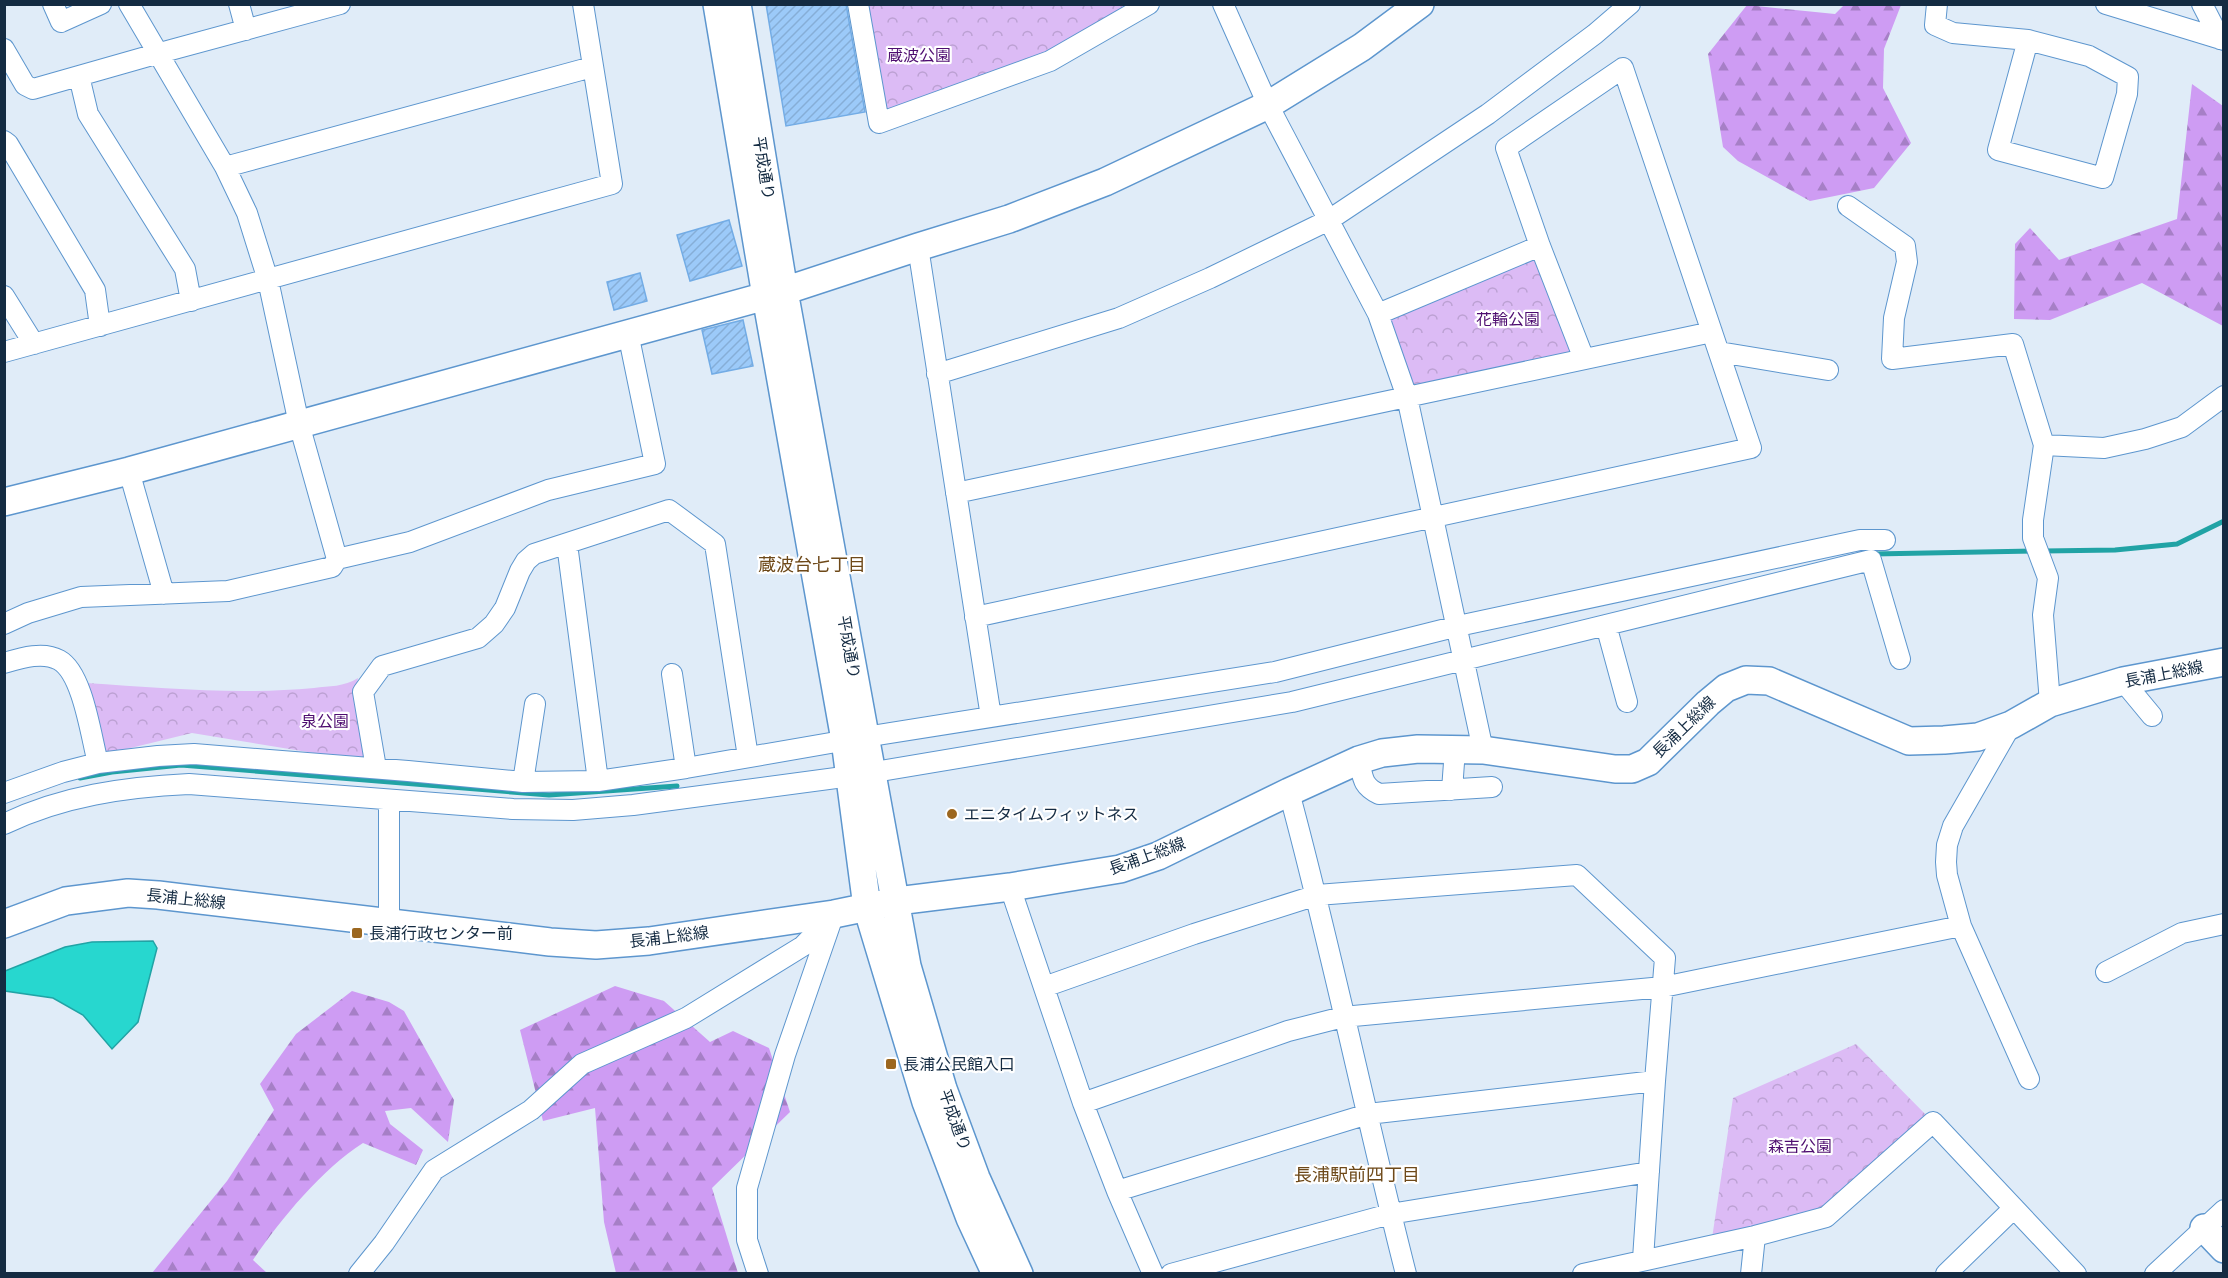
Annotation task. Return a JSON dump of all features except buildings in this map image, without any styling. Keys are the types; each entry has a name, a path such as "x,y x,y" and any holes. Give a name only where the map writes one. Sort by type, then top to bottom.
{"street":[{"path":"53,4 61,22 101,4"},
{"path":"129,4 156,54 225,167 247,213 268,280 300,424 337,559"},
{"path":"239,4 246,30"},
{"path":"4,49 25,86 33,89 340,4"},
{"path":"4,352 612,184 583,4"},
{"name":"平成通り","path":"717,4 775,293 861,774 897,901 907,966 943,1089 976,1178 1018,1274"},
{"name":"平成通り","path":"737,4 775,293"},
{"path":"858,4 879,123 1050,61 1149,4"},
{"path":"1223,4 1268,105 1378,314 1407,397 1483,750"},
{"path":"4,502 129,471 775,293 1009,219 1105,182 1268,105 1362,47 1420,4"},
{"path":"937,374 1119,318 1210,278 1329,220 1488,114 1595,34 1630,4"},
{"path":"1937,4 1935,25 1953,33 2028,40 2089,56 2127,77 2127,93 2103,178 1998,150 2028,40"},
{"path":"2106,4 2222,39"},
{"path":"2202,4 2222,39"},
{"path":"225,167 592,67"},
{"path":"975,617 1751,447 1623,68 1506,148 1540,246 1584,359"},
{"path":"78,76 88,114 186,269 191,301"},
{"path":"4,141 8,144 95,290 100,326"},
{"path":"1848,206 1905,246 1907,262 1894,318 1892,359 2013,344 2044,445 2033,520 2033,538 2048,578 2043,615 2050,703"},
{"path":"1378,314 1540,246"},
{"path":"918,247 991,717"},
{"path":"4,296 34,344"},
{"path":"956,493 1712,332"},
{"path":"4,624 28,613 81,597 228,591 332,567 337,559 410,542 548,490 655,464 628,333"},
{"path":"1719,352 1828,370"},
{"path":"2044,445 2104,448 2145,439 2182,427 2223,396"},
{"path":"129,471 164,594"},
{"path":"376,768 363,692 382,666 478,638 494,624 505,608 526,561 534,554 669,510 715,544 748,757"},
{"path":"4,793 63,772 98,763 194,754 376,768 523,783 597,782 1275,672 1458,626 1860,540 1885,540"},
{"path":"567,544 597,782"},
{"path":"4,824 63,801 144,786 189,784 513,809 573,810 633,805 861,774 1292,702 1871,560 1900,659"},
{"path":"1606,625 1627,702"},
{"path":"4,663 29,656 58,660 69,669 79,687 98,763"},
{"name":"長浦上総線","path":"4,924 66,901 128,893 550,942 596,945 649,941 834,914 897,901 1010,887 1120,869 1168,851 1289,792 1359,760 1382,753 1418,749 1483,750 1615,769 1632,768 1648,762 1726,688 1746,680 1769,681 1909,741 1978,737 2011,725 2050,703 2123,681 2223,662"},
{"path":"672,674 686,768"},
{"path":"2123,681 2152,716"},
{"path":"523,783 535,704"},
{"path":"2011,725 1953,826 1947,845 1946,862 1947,875 1961,926 2029,1079"},
{"path":"1452,790 1455,749"},
{"path":"1359,760 1368,789 1379,794 1492,787"},
{"path":"389,924 398,801 408,771"},
{"name":"平成通り","path":"861,774 867,907 926,1102 970,1218 996,1274"},
{"path":"1289,792 1317,895 1343,1017 1406,1274"},
{"path":"1044,987 1194,934 1317,895 1577,875 1665,958 1643,1259"},
{"path":"1010,887 1083,1103 1117,1191 1153,1274"},
{"path":"359,1274 384,1243 434,1170 531,1110 582,1064 686,1018 803,946 834,914"},
{"path":"758,1274 747,1240 747,1188 786,1055 834,914"},
{"path":"2106,972 2182,933 2223,924"},
{"path":"1083,1103 1288,1031 1343,1017 1664,987 1961,926"},
{"path":"1117,1191 1368,1114 1655,1081"},
{"path":"1583,1274 1755,1236 1826,1217 1933,1122 2076,1274"},
{"path":"1171,1274 1390,1214 1649,1172"},
{"path":"1946,1274 2014,1208"},
{"path":"2155,1274 2214,1219 2223,1249"},
{"path":"1751,1274 1755,1236"}],"green space":[{"name":"蔵波公園","path":"858,5 1149,5 1050,61 879,123"},
{"path":"1747,5 1835,14 1844,5 1901,5 1884,49 1883,88 1911,143 1874,188 1810,201 1738,161 1723,147 1708,54"},
{"path":"2192,84 2223,106 2223,326 2142,283 2050,320 2014,319 2015,244 2030,228 2059,260 2177,219"},
{"name":"花輪公園","path":"1540,246 1584,359 1407,397 1378,314"},
{"name":"泉公園","path":"358,678 355,694 368,753 363,761 192,733 106,754 86,683 257,691 336,686"},
{"path":"615,986 664,1001 710,1042 733,1031 769,1048 790,1112 712,1188 738,1273 616,1273 604,1222 595,1108 543,1121 520,1030"},
{"path":"352,991 389,1002 404,1011 454,1100 448,1142 411,1108 385,1111 390,1124 423,1150 416,1165 363,1143 317,1181 253,1260 267,1273 152,1273 227,1181 274,1110 260,1084 296,1034"},
{"name":"森吉公園","path":"1856,1044 1933,1122 1826,1217 1711,1245 1733,1098"}],"shaded area":[{"path":"153,941 157,948 138,1022 112,1049 83,1015 53,998 5,991 5,971 65,947 92,942"}],"waterway":[{"path":"2044,551 2115,550 2177,544 2224,521"},
{"path":"1873,554 2034,551"},
{"path":"80,778 112,772 181,765 549,795 677,786"}],"place":[{"name":"エニタイムフィットネス","path":"952,814"},
{"name":"長浦行政センター前","path":"357,933"},
{"name":"長浦公民館入口","path":"891,1064"}],"district":[{"name":"蔵波台七丁目","path":"812,564"},
{"name":"長浦駅前四丁目","path":"1357,1174"}]}
